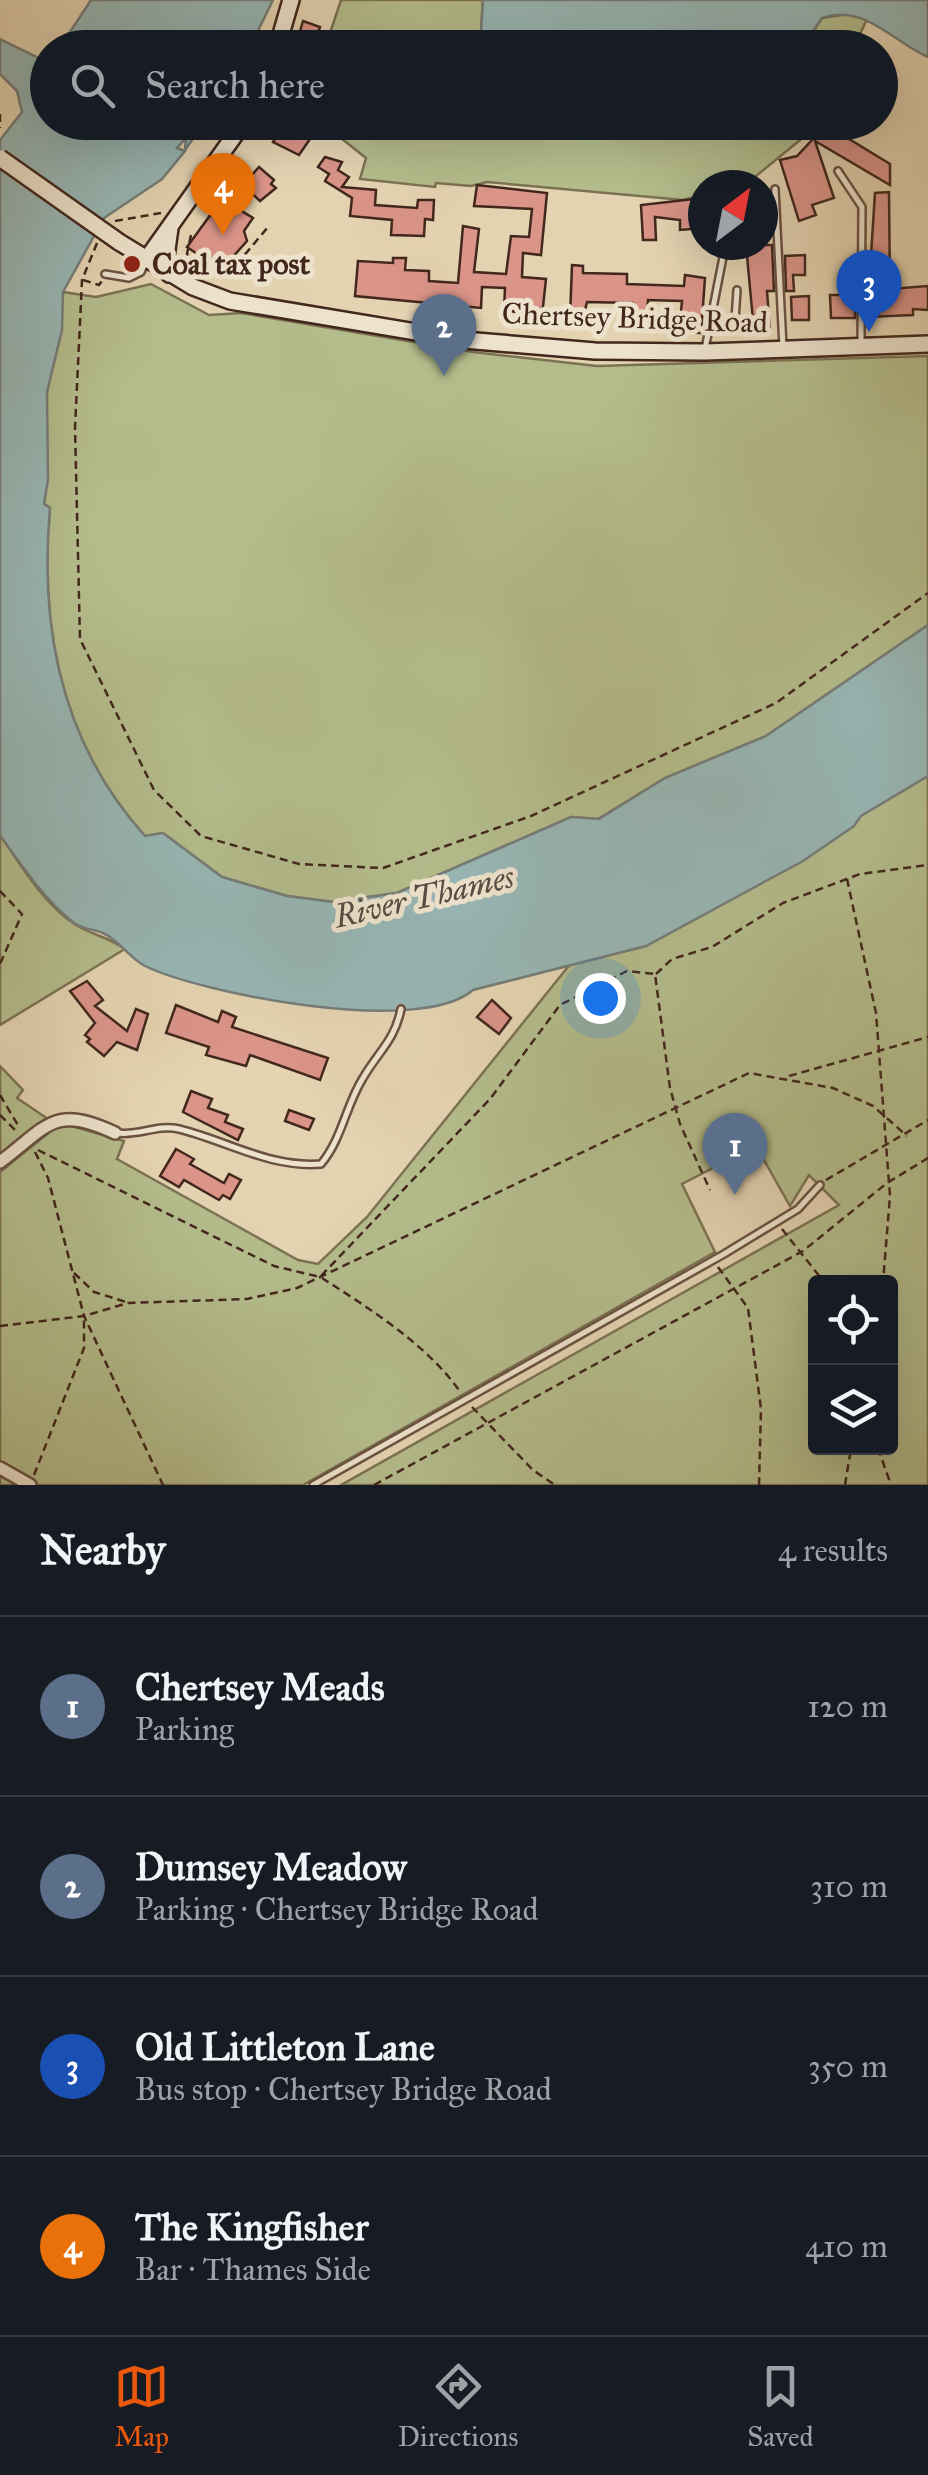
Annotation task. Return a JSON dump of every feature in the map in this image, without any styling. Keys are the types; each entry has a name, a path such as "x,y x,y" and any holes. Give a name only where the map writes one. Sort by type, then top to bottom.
{"main road":[{"path":"282,30 290,0"},
{"path":"146,260 167,216 229,140"},
{"name":"Chertsey Bridge Road","path":"0,158 146,260 230,302 464,340 595,351 704,352 928,344"},
{"path":"167,216 169,274"}],"street":[{"path":"0,1162 56,1120 73,1116 115,1133"},
{"path":"0,1468 33,1485"}],"lane":[{"path":"838,171 862,207 861,347"},
{"path":"778,234 783,350"},
{"path":"104,274 129,278 141,272 146,260"},
{"path":"704,352 723,260"},
{"path":"711,320 735,320 737,290"},
{"path":"115,1133 176,1128 260,1158 298,1166 321,1164 332,1151 363,1078 395,1036 401,1009"},
{"path":"313,1485 715,1259 798,1209 820,1184"}],"path":[{"path":"0,114 0,128"},
{"path":"112,222 167,216"},
{"path":"191,234 184,248 195,261 221,275 243,258 268,227"},
{"path":"98,241 82,280 75,428 80,640 154,790 201,836 299,864 383,868 531,816 776,702 928,593"},
{"path":"82,280 99,286 104,274"},
{"path":"656,974 672,959 712,947 782,902 847,879 928,866"},
{"path":"847,879 876,1014 887,1182 883,1275"},
{"path":"0,890 22,914 0,964"},
{"path":"320,1277 490,1099 560,1005 627,970 656,974"},
{"path":"656,974 676,1107 710,1190"},
{"path":"788,1077 928,1037"},
{"path":"0,1326 84,1316 128,1303 247,1300 320,1277 749,1074 788,1077 834,1088 884,1115 907,1136"},
{"path":"0,1094 27,1142"},
{"path":"0,1115 27,1142"},
{"path":"820,1184 907,1136 928,1120"},
{"path":"163,1485 84,1316 48,1178 32,1147 274,1266 320,1277 393,1328 450,1378 533,1470 555,1485"},
{"path":"374,1485 732,1286 803,1251 887,1182 928,1158"},
{"path":"777,1220 819,1275"},
{"path":"715,1259 748,1308 761,1409 759,1485"},
{"path":"70,1268 83,1286 128,1303"},
{"path":"33,1485 34,1468 84,1348 84,1316"},
{"path":"845,1485 850,1455"},
{"path":"881,1455 892,1485"}],"green space":[{"path":"341,0 483,0 481,30 331,30"},
{"path":"849,14 867,19 862,30 814,30 822,18"},
{"path":"343,140 800,140 763,170 688,170 688,199 683,200 487,182 471,186 436,183 435,187 360,179 366,158"},
{"path":"151,284 209,315 241,313 473,352 597,366 928,356 928,625 766,736 665,778 598,819 571,817 397,893 333,902 287,896 222,877 163,833 145,836 117,800 76,724 53,641 48,553 50,508 44,504 46,408 63,292 96,297"},
{"path":"928,772 928,1485 341,1485 839,1205 809,1175 790,1206 756,1146 682,1184 715,1252 303,1485 0,1485 0,1172 61,1123 124,1141 117,1159 298,1260 318,1264 367,1217 571,963 646,946"},
{"path":"0,835 54,907 82,928 125,949 0,1025"},
{"path":"0,1066 23,1090 17,1098 48,1119 0,1156"}],"water":[{"path":"91,0 273,0 258,30 71,30"},
{"path":"483,0 928,0 928,57 898,39 898,30 884,30 865,20 837,15 822,18 814,30 481,30"},
{"name":"River Thames","path":"0,39 30,54 30,140 184,140 177,148 185,151 162,179 104,218 63,292 62,330 47,392 48,480 44,504 50,508 49,597 62,682 94,763 145,836 163,833 222,877 287,896 333,902 397,893 571,817 599,819 665,778 766,736 928,625 928,776 861,816 854,826 803,861 646,946 473,990 446,1004 407,1010 360,1010 309,1006 212,988 145,966 109,936 74,923 43,893 0,835 0,140 22,112 17,91 0,74"}],"building":[{"path":"303,21 320,27 319,30 300,30"},
{"path":"274,140 309,140 299,155"},
{"path":"812,140 851,140 890,164 890,185 815,141 834,198 812,205 816,215 799,221 780,160 797,156"},
{"path":"325,157 342,162 338,170 349,177 342,187 376,190 375,205 417,208 418,200 434,200 433,220 425,219 424,236 391,235 392,220 350,216 352,198 325,181 329,174 318,167"},
{"path":"259,167 274,180 271,184 276,188 260,201 243,185"},
{"path":"477,185 547,193 541,255 523,253 522,277 546,279 542,316 504,310 505,288 482,287 481,308 355,296 358,261 393,263 393,258 406,258 405,270 429,271 429,281 458,283 463,226 479,229 474,272 506,274 511,236 529,237 532,209 474,206"},
{"path":"889,192 890,289 928,286 928,310 913,309 913,315 867,317 875,193"},
{"path":"222,199 253,218 244,231 247,241 221,270 187,247"},
{"path":"688,200 688,229 680,230 680,220 655,217 656,240 643,240 641,205"},
{"path":"805,255 805,275 793,275 794,291 786,291 785,256"},
{"path":"747,260 773,260 774,291 767,291 770,330 754,331"},
{"path":"572,265 583,266 583,273 627,274 627,284 684,286 685,275 705,278 701,333 679,332 682,301 648,300 647,313 633,312 633,303 587,302 583,318 570,318"},
{"path":"830,295 855,295 855,318 831,318"},
{"path":"809,296 809,320 792,320 791,297"},
{"path":"87,981 103,1000 95,1006 127,1031 136,1009 148,1014 137,1050 117,1042 104,1056 87,1042 90,1039 85,1035 95,1023 70,991"},
{"path":"492,1000 511,1018 499,1034 477,1017"},
{"path":"176,1005 218,1022 222,1011 236,1017 232,1027 328,1058 320,1080 250,1055 246,1066 206,1055 209,1047 166,1033"},
{"path":"191,1091 212,1099 208,1108 228,1115 225,1122 243,1129 238,1140 183,1112"},
{"path":"289,1110 314,1119 309,1130 285,1121"},
{"path":"176,1149 194,1159 190,1164 224,1183 229,1174 241,1180 230,1199 223,1195 219,1200 184,1180 179,1187 160,1176"}],"place":[{"name":"The Kingfisher","path":"223,235"},
{"name":"Coal tax post","path":"132,264"},
{"name":"Old Littleton Lane","path":"869,332"},
{"name":"Dumsey Meadow","path":"444,376"},
{"name":"Chertsey Meads","path":"735,1195"}]}
